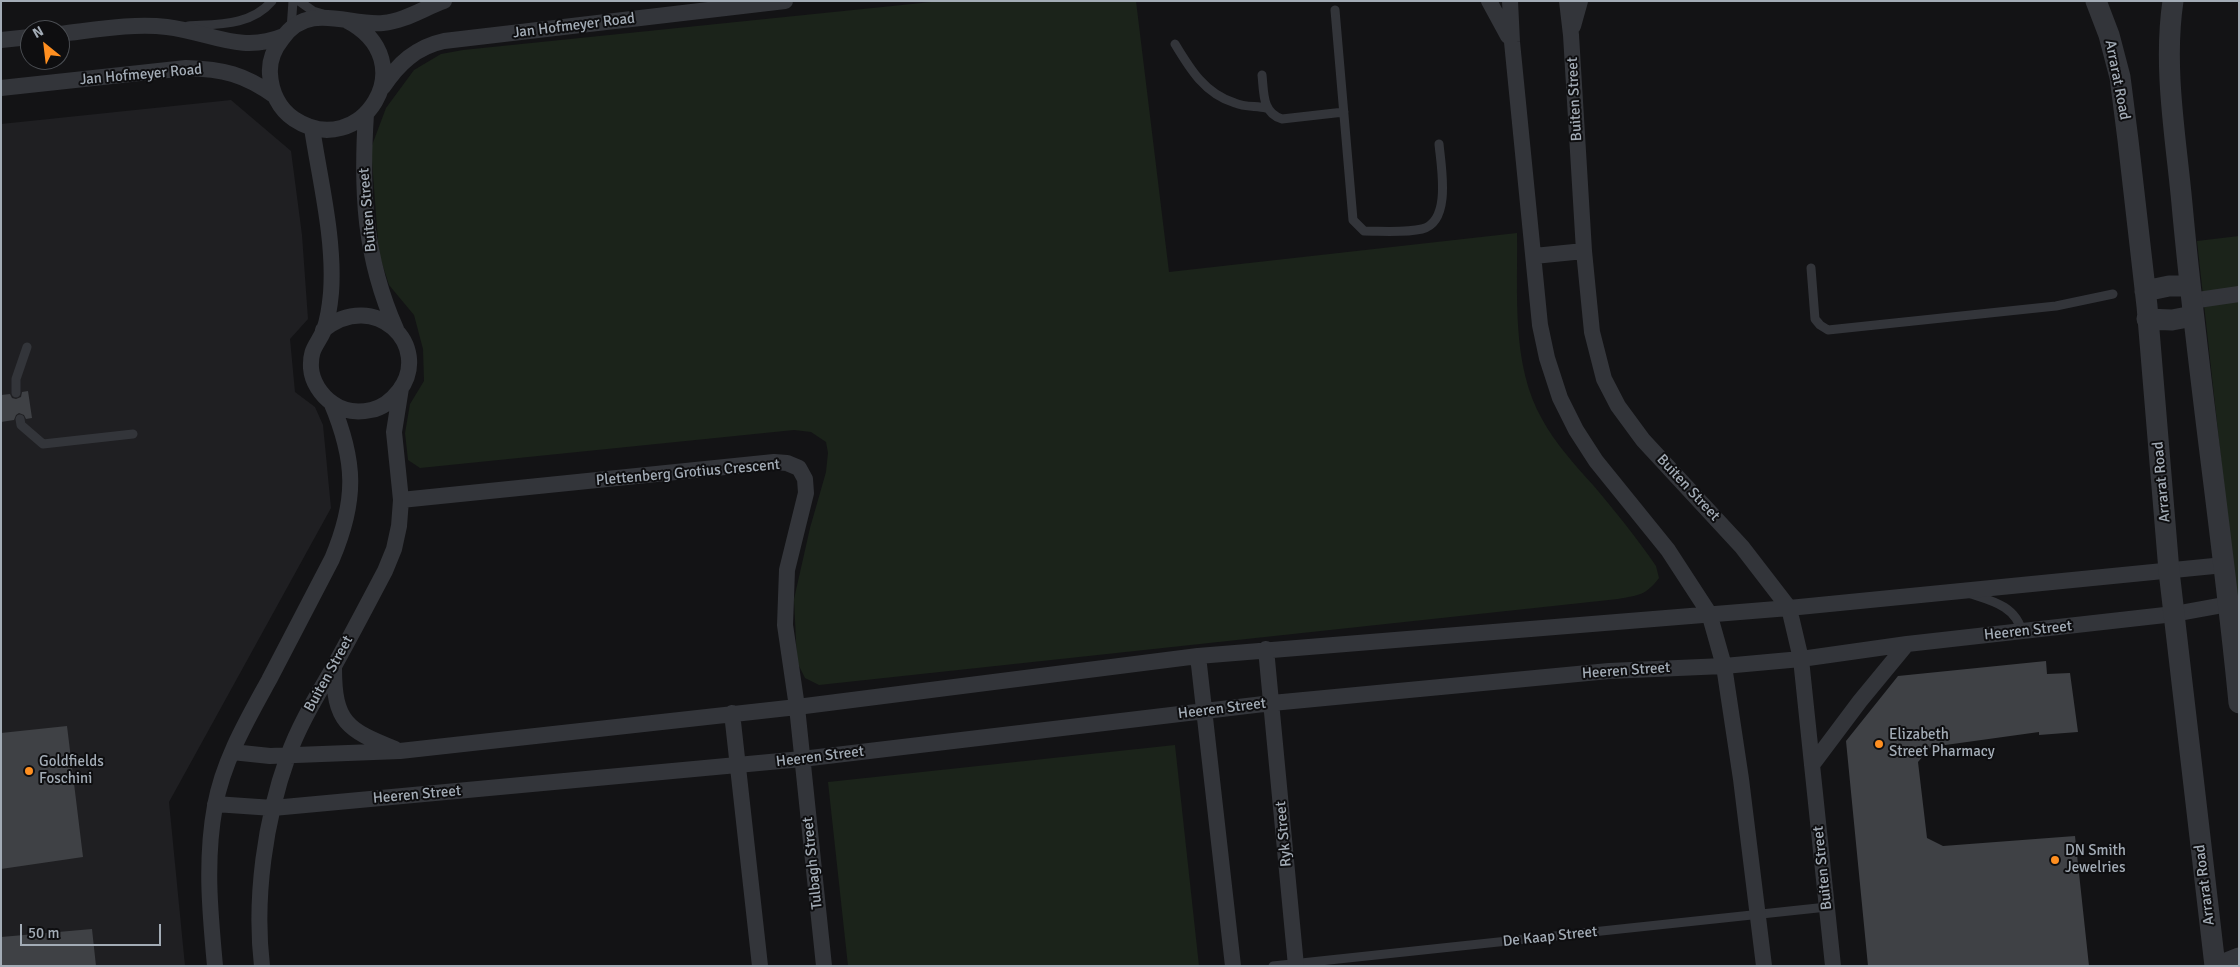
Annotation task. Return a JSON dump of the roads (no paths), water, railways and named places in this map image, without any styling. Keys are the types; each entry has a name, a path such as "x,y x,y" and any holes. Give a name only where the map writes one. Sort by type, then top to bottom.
{"street":[{"path":"70,33 140,26 168,27 244,44 260,43 287,32 304,21 318,17 340,18 366,24 386,23 405,18 444,1"},
{"name":"Jan Hofmeyer Road","path":"381,90 395,70 413,54 431,44 444,41 785,1"},
{"path":"1489,1 1512,42"},
{"path":"1510,1 1512,42 1540,325 1546,358 1560,398 1572,422 1596,460 1673,557 1709,613 1724,666 1759,915 1764,966"},
{"name":"Buiten Street","path":"1567,1 1571,35 1584,251 1592,332 1604,379 1618,406 1643,440 1742,546 1789,608 1801,659 1833,966"},
{"path":"1571,35 1580,1"},
{"name":"Arrarat Road","path":"2096,1 2109,35 2120,76 2148,320 2174,614 2217,966"},
{"path":"2173,1 2169,50 2191,301 2229,604 2239,703"},
{"path":"287,32 276,46 270,71 274,96 289,116 312,128 326,130 341,128 366,114 375,103 381,90 383,76 382,61 377,48 369,36 359,26 340,18"},
{"path":"1,40 20,38"},
{"name":"Jan Hofmeyer Road","path":"1,88 186,68 214,69 255,82 274,96"},
{"name":"Buiten Street","path":"366,114 363,155 368,243 381,292 397,332"},
{"path":"312,128 330,246 332,276 330,300 324,330"},
{"path":"1534,256 1584,251"},
{"path":"2145,291 2169,286 2191,301"},
{"path":"2148,320 2172,320 2191,301 2239,294"},
{"path":"361,314 374,316 387,322 397,332 403,342 408,359 406,377 402,388 394,397 375,409 352,411 341,408 331,402 322,395 315,384 311,371 311,357 315,344 324,330 334,321 347,316 361,314"},
{"name":"Buiten Street","path":"262,966 260,926 263,873 273,808 288,756 314,700 386,571 394,549 401,500 394,432 402,388"},
{"path":"215,966 209,874 210,842 215,804 232,752 332,559 344,532 350,510 351,484 344,439 331,402"},
{"name":"Plettenberg Grotius Crescent","path":"401,500 774,462 786,463 799,468 805,479 806,493 787,570 785,597 789,660 797,707 802,759"},
{"path":"232,752 250,755 288,756 400,751 797,707 1266,649 1789,608 2224,565"},
{"name":"Heeren Street","path":"215,804 273,808 739,766 1272,703 1609,671 1724,666 1801,659 1907,644 2022,633 2174,614 2229,604"},
{"path":"1812,765 1854,708 1907,644"},
{"name":"Ryk Street","path":"1266,649 1296,965"},
{"path":"1198,656 1233,966"},
{"path":"334,666 335,700 344,720 355,730 369,738 400,751"},
{"path":"732,714 760,966"},
{"name":"Tulbagh Street","path":"802,759 824,966"},
{"path":"2217,966 2239,958"}],"lane":[{"path":"168,27 226,24 244,20 258,14 272,1"},
{"path":"287,32 294,12 293,1"},
{"path":"299,1 313,11 340,18"},
{"path":"1335,10 1353,220 1364,231 1424,229 1439,216 1442,201 1439,144"},
{"path":"1175,44 1192,73 1213,93 1235,104 1266,108"},
{"path":"1262,75 1266,108 1273,116 1282,119 1344,112"},
{"path":"1811,268 1815,319 1828,330 2056,306 2113,294"},
{"path":"16,393 16,380 27,347"},
{"path":"20,420 22,425 42,444 133,434"},
{"path":"1961,591 2004,606 2017,618 2022,633"},
{"name":"De Kaap Street","path":"1273,966 1827,908"}],"place":[{"name":"Elizabeth Street Pharmacy","path":"1879,744"},
{"name":"Goldfields Foschini","path":"29,771"},
{"name":"DN Smith Jewelries","path":"2055,860"}]}
